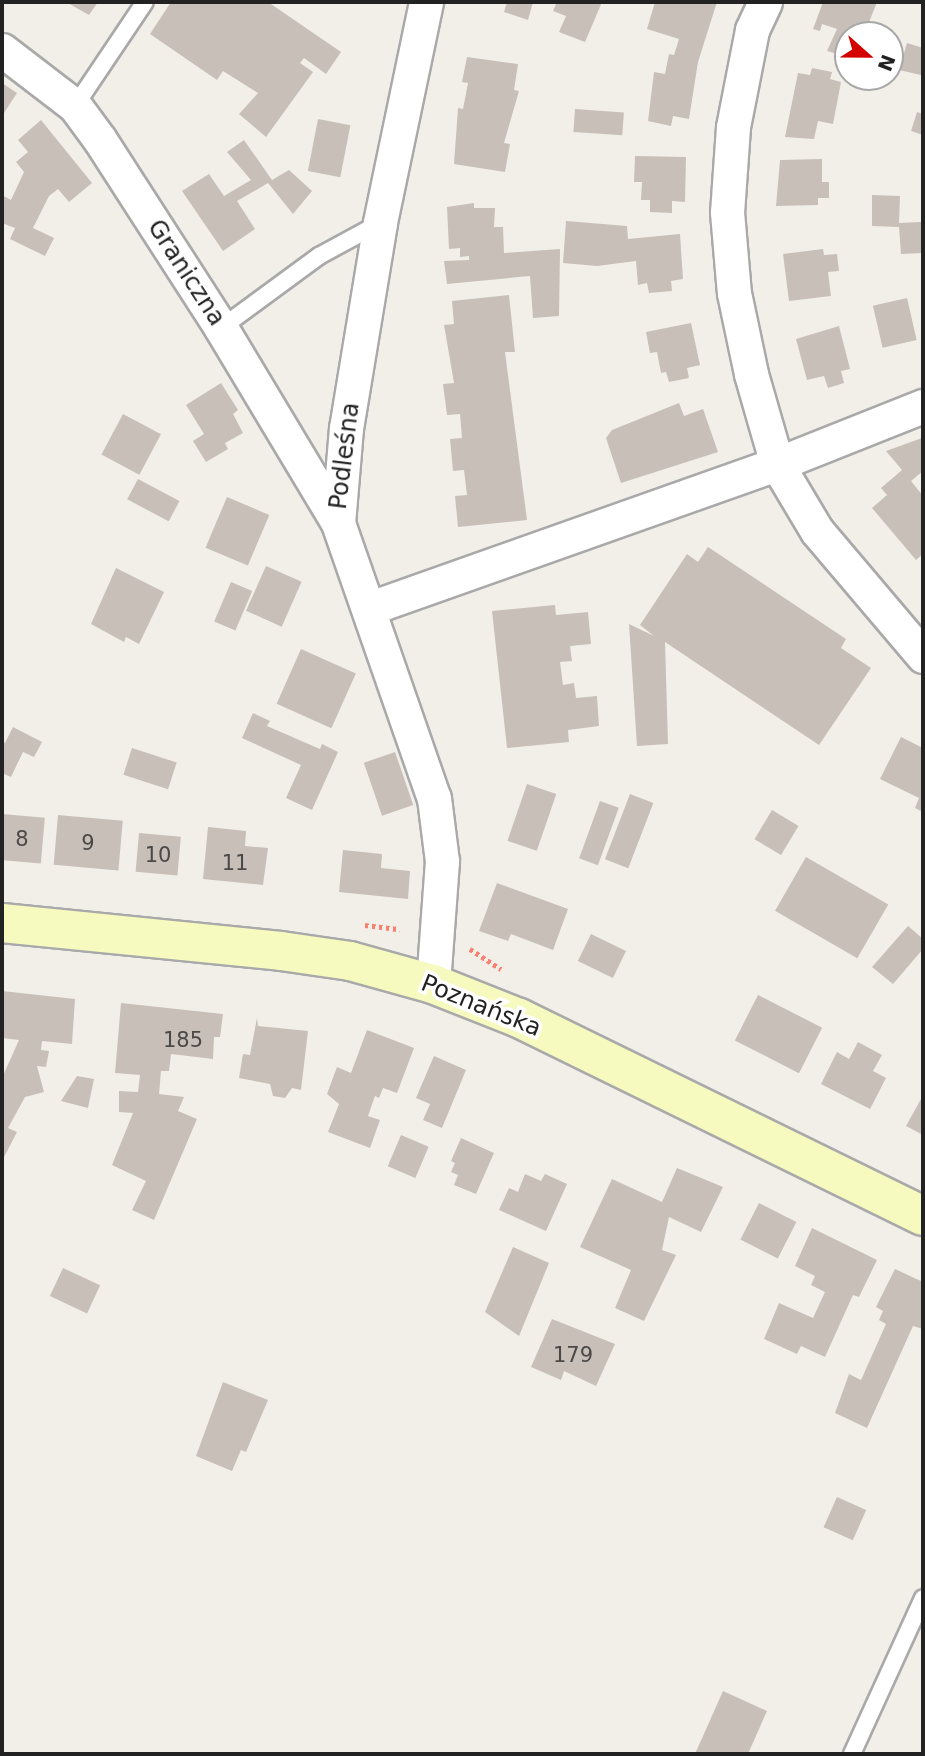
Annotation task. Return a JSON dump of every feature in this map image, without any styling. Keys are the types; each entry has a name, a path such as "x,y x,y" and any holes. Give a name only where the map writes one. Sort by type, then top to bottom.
{"street":[{"name":"Podleśna","path":"426,2 380,223 346,428 338,523 370,608 434,798 442,861 433,984"},
{"path":"765,2 752,30 733,127 727,212 734,293 777,464 817,531 923,656"},
{"name":"Graniczna","path":"2,50 75,106 221,328 338,523"},
{"path":"370,608 777,464 923,406"},
{"name":"Poznańska","path":"2,923 281,951 350,961 433,984 519,1018 923,1216"}],"lane":[{"path":"75,106 145,2"},
{"path":"221,328 320,256 380,223"},
{"path":"852,1754 923,1598"}],"building":[{"path":"66,2 98,2 89,15"},
{"path":"171,2 268,2 341,52 326,74 304,58 300,63 313,72 266,137 239,114 258,93 223,71 217,80 150,34"},
{"path":"507,2 533,2 528,20 504,12"},
{"path":"557,2 602,2 585,42 559,32 566,16 553,11"},
{"path":"655,2 717,2 698,62 689,119 673,116 671,126 648,121 654,72 665,74 669,54 674,55 679,39 647,29"},
{"path":"823,2 877,2 870,21 834,21 834,28 822,24 820,31 813,29"},
{"path":"834,36 834,53 827,51"},
{"path":"907,43 923,48 921,75 904,71"},
{"path":"467,57 518,64 514,90 519,91 504,143 510,144 505,172 454,164 458,108 463,109 468,83 462,82"},
{"path":"812,68 832,72 830,79 834,80 834,91 839,91 833,124 818,121 814,139 785,137 798,73 810,75"},
{"path":"2,83 17,93 2,116"},
{"path":"575,109 624,112 622,135 573,132"},
{"path":"917,112 923,114 923,135 911,131"},
{"path":"318,119 350,125 340,177 308,171"},
{"path":"41,120 92,183 69,202 58,189 49,196 33,228 54,238 45,256 10,239 15,228 2,223 2,195 11,200 24,172 16,162 28,152 18,140"},
{"path":"244,140 272,180 289,170 312,191 293,214 268,183 237,201 255,229 223,251 182,191 209,174 224,196 251,180 227,152"},
{"path":"635,156 686,157 685,202 672,201 672,213 650,212 650,200 641,200 642,182 634,182"},
{"path":"822,159 822,182 829,182 829,198 818,198 818,205 776,206 780,160"},
{"path":"872,195 900,196 899,223 921,222 923,253 901,254 899,227 872,226"},
{"path":"474,203 474,208 495,208 494,227 503,227 504,253 560,249 559,316 533,318 530,276 447,284 444,261 469,260 469,256 460,257 460,248 449,249 447,207"},
{"path":"566,221 627,226 628,239 680,234 683,279 671,281 672,291 649,293 647,283 638,285 636,261 597,266 563,263"},
{"path":"823,249 824,255 837,254 839,271 828,272 831,296 789,301 783,254"},
{"path":"509,295 515,352 505,352 527,520 458,527 455,496 467,495 464,470 453,471 450,439 462,438 460,414 447,415 443,384 454,383 444,325 454,324 452,301"},
{"path":"907,298 917,340 883,348 873,306"},
{"path":"691,323 700,365 687,368 689,378 669,382 666,372 661,373 657,352 650,353 646,332"},
{"path":"839,326 850,369 841,371 844,383 828,388 824,376 807,380 796,339"},
{"path":"221,383 238,410 233,414 243,433 225,443 228,449 206,462 193,441 204,434 186,405"},
{"path":"679,403 684,416 703,409 718,452 621,483 606,438 612,430"},
{"path":"123,414 161,434 139,475 101,455"},
{"path":"922,438 923,471 911,481 923,496 923,554 916,560 872,508 887,495 881,488 902,470 886,451"},
{"path":"138,479 179,501 169,521 127,499"},
{"path":"227,497 269,515 248,566 206,548"},
{"path":"708,547 846,639 841,648 871,668 819,745 665,642 668,744 637,746 629,624 654,636 640,625 687,554 698,562"},
{"path":"266,566 302,582 282,627 246,611"},
{"path":"116,568 164,592 139,644 126,637 124,642 91,624"},
{"path":"231,582 252,591 235,631 214,622"},
{"path":"555,605 556,615 588,612 591,644 570,646 572,661 560,662 563,685 574,683 576,698 597,696 599,726 568,730 569,742 507,748 492,611"},
{"path":"301,649 356,673 331,728 277,704"},
{"path":"253,713 270,721 267,726 320,749 322,744 338,752 312,810 286,798 301,765 242,738"},
{"path":"13,727 42,742 34,757 23,752 11,777 2,773 2,741 5,743"},
{"path":"901,737 923,748 923,812 915,808 919,798 880,779"},
{"path":"132,748 177,763 168,789 123,775"},
{"path":"395,752 413,805 382,816 364,763"},
{"path":"527,784 556,794 537,851 507,841"},
{"path":"630,794 653,803 628,868 605,859"},
{"path":"600,801 619,808 598,865 579,858"},
{"path":"772,810 799,826 781,855 754,839"},
{"path":"2,814 45,818 41,864 2,860"},
{"path":"58,815 123,821 118,870 54,865"},
{"path":"208,827 246,831 245,846 268,848 263,885 203,879"},
{"path":"139,833 181,837 177,876 136,872"},
{"path":"343,850 382,854 381,868 410,871 408,899 339,892"},
{"path":"806,857 888,904 857,958 775,911"},
{"path":"497,883 568,909 553,950 511,934 508,941 479,931"},
{"path":"908,926 923,939 923,949 893,984 872,967"},
{"path":"591,934 626,951 613,978 578,961"},
{"path":"2,991 75,999 72,1044 42,1041 41,1050 49,1051 46,1067 37,1066 44,1092 25,1097 8,1128 17,1132 2,1161 2,1078 19,1040 2,1038"},
{"path":"758,995 822,1028 799,1073 735,1040"},
{"path":"121,1003 223,1014 220,1037 214,1037 213,1059 171,1054 169,1071 161,1071 159,1094 184,1097 178,1111 197,1119 154,1220 132,1210 146,1181 112,1165 133,1113 119,1112 119,1091 138,1092 140,1075 115,1073"},
{"path":"257,1018 258,1026 308,1031 301,1090 292,1088 285,1098 273,1096 270,1084 239,1078 243,1054 250,1055"},
{"path":"367,1030 414,1048 397,1093 383,1088 379,1098 375,1096 368,1116 380,1120 370,1148 328,1132 339,1104 327,1094 337,1067 351,1073"},
{"path":"858,1042 882,1055 873,1071 886,1078 870,1109 821,1084 837,1052 849,1059"},
{"path":"434,1056 466,1070 442,1128 423,1120 430,1104 416,1098"},
{"path":"77,1076 94,1079 88,1108 61,1101"},
{"path":"921,1099 923,1100 923,1135 906,1126"},
{"path":"401,1135 429,1147 415,1178 388,1166"},
{"path":"461,1138 494,1153 476,1194 454,1185 458,1175 451,1172 455,1163 451,1161"},
{"path":"677,1168 723,1187 701,1232 669,1217 662,1250 676,1255 644,1321 615,1308 631,1270 580,1247 612,1179 662,1202"},
{"path":"525,1174 541,1181 545,1174 567,1184 546,1231 499,1210 509,1188 518,1192"},
{"path":"759,1203 796,1222 778,1259 740,1240"},
{"path":"812,1228 877,1260 859,1297 853,1295 825,1357 801,1346 797,1354 764,1339 779,1303 813,1318 825,1292 811,1285 815,1276 795,1266"},
{"path":"513,1247 549,1263 519,1336 485,1312"},
{"path":"63,1268 100,1285 87,1313 50,1296"},
{"path":"895,1269 923,1282 923,1329 913,1326 867,1428 835,1413 849,1374 861,1380 886,1324 879,1320 883,1311 876,1307"},
{"path":"552,1319 615,1344 596,1386 564,1371 561,1380 531,1367"},
{"path":"223,1382 268,1400 246,1452 241,1450 232,1471 196,1456"},
{"path":"837,1497 866,1510 853,1540 824,1527"},
{"path":"723,1691 767,1711 748,1754 695,1754"}]}
